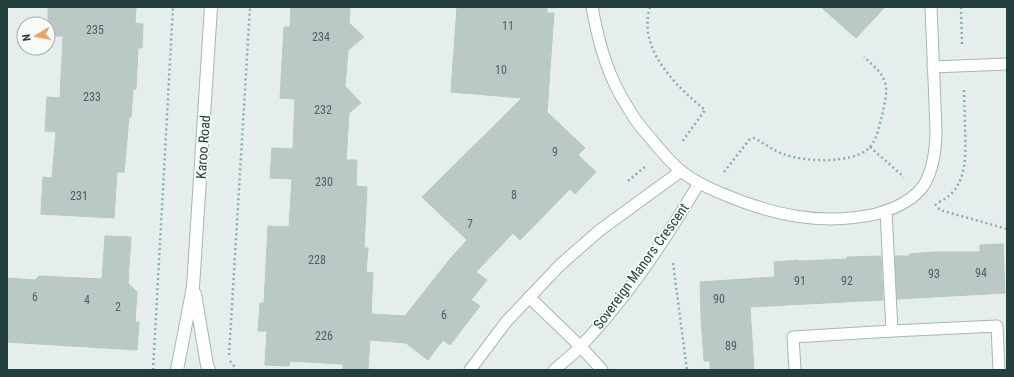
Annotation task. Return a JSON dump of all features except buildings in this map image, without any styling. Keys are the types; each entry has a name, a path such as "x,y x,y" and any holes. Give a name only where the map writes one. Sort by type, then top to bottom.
{"street":[{"name":"Karoo Road","path":"177,370 193,287 212,7"},
{"name":"Karoo Road","path":"193,287 209,370"}],"lane":[{"path":"592,7 598,39 606,65 630,112 647,134 680,171 699,183 758,208 800,218 834,219 851,218 898,207 916,193 924,184 932,167 936,149 931,7"},
{"path":"933,67 1007,64"},
{"path":"470,370 506,322 560,266 600,230 680,171"},
{"name":"Sovereign Manors Crescent","path":"554,370 581,347 630,287 674,225 699,183"},
{"path":"886,211 892,331"},
{"path":"529,297 581,347 602,370"},
{"path":"794,370 794,337 997,326 999,370"}],"path":[{"path":"153,370 173,7"},
{"path":"237,370 229,360 250,7"},
{"path":"650,7 647,28 655,54 672,79 688,96 705,110 680,146"},
{"path":"961,7 962,48"},
{"path":"721,176 749,140 754,138 783,154 806,160 833,160 846,158 863,152 870,147 878,130 886,87 884,79 864,57"},
{"path":"963,82 966,149 964,171 954,190 947,198 935,204 940,210 1007,229"},
{"path":"870,147 909,181"},
{"path":"673,260 687,370"}]}
